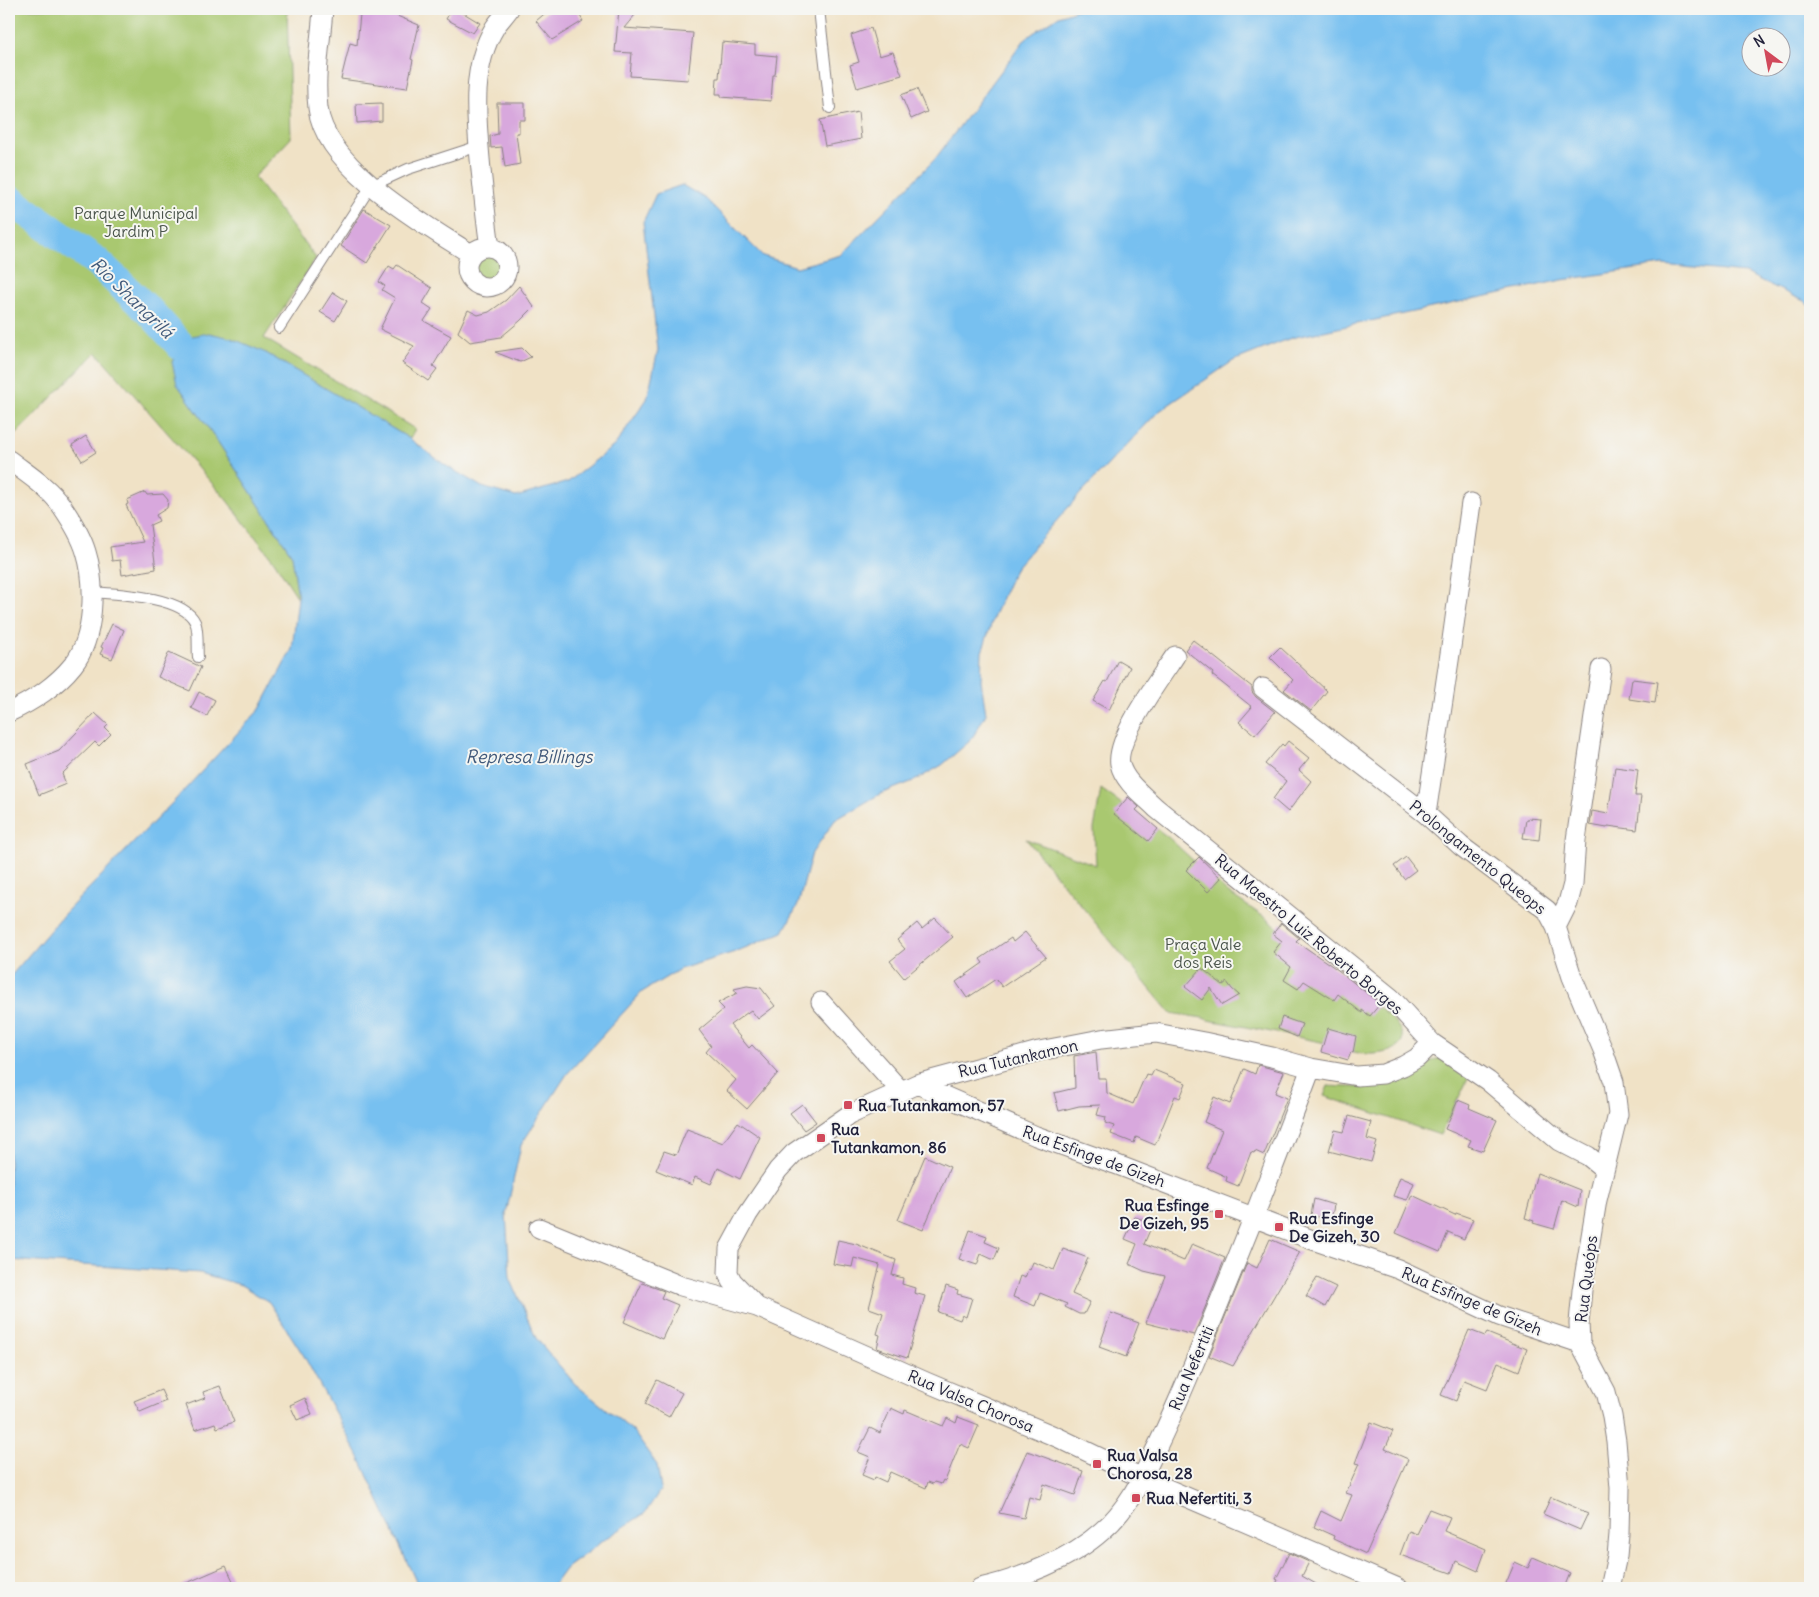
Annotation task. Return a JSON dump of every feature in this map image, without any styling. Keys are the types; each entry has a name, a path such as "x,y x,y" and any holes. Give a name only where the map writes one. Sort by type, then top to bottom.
{"street":[{"path":"323,9 318,74 318,108 324,130 335,146 371,186 471,254"},
{"path":"490,247 478,146 476,114 478,82 489,40 496,26 509,9"},
{"path":"490,247 502,253 507,265 504,278 494,287 481,287 470,279 466,267 471,254 479,248 490,247"},
{"path":"9,460 45,486 60,504 75,527 86,551 91,577 90,627 84,646 73,665 56,682 34,699 9,712"},
{"path":"1426,814 1470,503"},
{"name":"Rua Maestro Luiz Roberto Borges","path":"1175,656 1132,724 1121,749 1120,766 1136,788 1156,808 1391,998 1432,1043 1488,1081 1559,1141 1588,1156 1604,1169"},
{"path":"1556,926 1568,903 1573,884 1576,840 1602,669"},
{"name":"Prolongamento Queops","path":"1263,688 1426,814 1461,846 1547,910 1556,926 1572,976 1603,1050 1614,1082 1618,1114"},
{"name":"Rua Esfinge de Gizeh","path":"821,1002 908,1087 1310,1239 1398,1269 1449,1294 1514,1322 1580,1343"},
{"name":"Rua Tutankamon","path":"757,1307 732,1281 728,1274 730,1249 748,1214 778,1170 794,1153 850,1115 908,1087 1039,1051 1101,1039 1156,1033 1233,1048 1311,1068 1357,1076 1383,1074 1403,1066 1416,1058 1432,1043"},
{"name":"Rua Nefertiti","path":"980,1588 1027,1574 1087,1543 1103,1531 1122,1510 1142,1478 1186,1382 1311,1068"},
{"name":"Rua Queóps","path":"1610,1588 1617,1556 1619,1534 1620,1488 1616,1441 1606,1392 1580,1343 1579,1323 1582,1290 1604,1169 1618,1114"},
{"name":"Rua Valsa Chorosa","path":"540,1228 681,1286 757,1307 926,1382 1059,1438 1142,1478 1398,1588"}],"lane":[{"path":"819,9 830,108"},
{"path":"280,328 371,186 408,169 478,146"},
{"path":"91,592 167,602 185,610 196,623 198,657"}],"green space":[{"name":"Parque Municipal Jardim P","path":"9,9 287,9 291,138 254,177 316,258 264,338 415,429 410,439 266,353 177,384 214,436 292,555 298,598 274,561 225,498 96,352 9,441"},
{"path":"486,253 496,257 500,267 496,277 486,281 476,277 472,267 476,257"},
{"name":"Praça Vale dos Reis","path":"1101,789 1168,837 1227,892 1264,917 1388,1015 1396,1023 1402,1036 1402,1042 1398,1047 1384,1053 1359,1053 1321,1042 1170,1013 1026,839 1096,865 1094,829"},
{"path":"1439,1058 1469,1077 1440,1135 1324,1096 1328,1086 1359,1087 1399,1080"}],"water":[{"name":"Represa Billings","path":"1079,9 1810,9 1810,307 1804,301 1745,273 1663,265 1562,280 1291,338 1233,361 1158,412 1080,494 1016,567 995,613 982,652 981,681 986,714 971,740 942,765 916,780 880,794 835,820 812,853 798,905 783,932 735,952 680,969 642,992 567,1074 521,1145 506,1214 510,1278 536,1338 575,1384 633,1431 657,1465 661,1489 645,1513 566,1568 551,1588 419,1588 358,1455 304,1356 269,1302 241,1285 200,1273 9,1260 9,978 65,913 260,709 292,649 298,598 292,555 214,436 177,384 172,362 181,346 192,336 209,333 231,338 266,353 352,404 410,439 445,465 482,487 516,497 568,482 615,445 647,399 658,350 643,222 656,194 682,185 706,199 763,256 797,267 841,255 935,159 1026,38 1059,16"}],"building":[{"path":"376,9 419,25 407,88 341,79 350,43 357,45 360,14 375,16"},
{"path":"452,9 457,9 480,23 473,33 446,19"},
{"path":"550,9 576,9 583,21 552,40 536,21"},
{"path":"619,9 640,9 624,28 693,33 688,80 630,76 632,53 615,52"},
{"path":"871,28 879,56 893,52 902,75 857,88 850,65 859,62 851,35"},
{"path":"722,42 755,45 755,54 777,56 771,101 721,97 721,94 716,94"},
{"path":"917,89 927,112 911,119 901,95"},
{"path":"382,103 382,121 357,123 356,104"},
{"path":"497,103 525,103 525,120 519,120 519,133 516,133 520,164 505,167 502,147 491,148 490,136 498,134"},
{"path":"858,112 861,139 825,146 820,120"},
{"path":"364,209 391,225 367,263 341,246"},
{"path":"397,265 432,288 423,303 432,309 424,321 451,336 433,366 437,369 428,381 402,363 414,346 380,329 395,298 382,290 385,286 379,282 389,266 394,269"},
{"path":"519,286 534,307 501,337 470,342 458,332 468,310 478,315 489,312 506,300"},
{"path":"333,292 347,301 335,321 320,312"},
{"path":"522,348 531,357 520,362 495,352"},
{"path":"86,436 96,452 82,461 72,445"},
{"path":"145,492 147,495 163,494 168,500 167,508 156,515 159,521 150,525 156,569 122,575 120,560 112,561 110,547 143,542 126,505 128,504 127,500"},
{"path":"112,624 124,630 112,659 100,654 103,648 101,647"},
{"path":"1193,640 1252,687 1252,692 1256,697 1275,712 1255,735 1239,722 1252,707 1212,675 1213,673 1185,650"},
{"path":"1280,647 1327,691 1311,711 1284,690 1293,680 1270,657"},
{"path":"169,652 201,667 190,691 158,677"},
{"path":"1118,660 1130,667 1109,710 1093,701 1105,681 1107,682"},
{"path":"1632,679 1658,682 1655,703 1629,699"},
{"path":"199,692 215,700 207,716 191,708"},
{"path":"95,713 108,725 105,728 111,734 99,746 95,742 62,774 66,784 39,795 27,764 59,751"},
{"path":"1288,741 1309,758 1299,770 1311,781 1288,812 1273,799 1286,781 1265,764 1282,744 1284,746"},
{"path":"1615,767 1638,770 1635,796 1641,796 1637,830 1590,825 1592,811 1608,814"},
{"path":"1128,797 1139,807 1136,810 1158,829 1148,841 1114,814"},
{"path":"1528,818 1541,819 1539,840 1523,838"},
{"path":"1199,857 1221,878 1208,892 1186,870"},
{"path":"1406,857 1416,870 1404,879 1394,866"},
{"path":"935,918 953,937 904,978 890,961 905,949 897,940 917,923 922,929"},
{"path":"1281,923 1299,938 1296,941 1338,970 1380,1004 1370,1016 1362,1010 1362,1013 1338,994 1334,1000 1304,981 1298,989 1284,980 1291,967 1273,952 1282,941 1273,934"},
{"path":"1025,932 1046,957 1002,987 996,979 967,998 956,982 983,963 980,959 1011,938 1013,942"},
{"path":"1200,967 1223,985 1227,982 1239,995 1222,1005 1211,988 1202,1000 1185,987 1200,970"},
{"path":"747,986 761,988 775,1006 758,1019 751,1010 730,1025 749,1048 752,1045 778,1073 747,1109 727,1091 736,1080 706,1052 711,1046 699,1030 724,1009 718,1003 737,993 734,989"},
{"path":"1282,1017 1302,1024 1297,1037 1278,1029"},
{"path":"1328,1028 1356,1036 1353,1053 1351,1052 1348,1060 1321,1052"},
{"path":"1096,1052 1098,1078 1106,1078 1107,1093 1133,1104 1146,1074 1151,1076 1154,1070 1186,1083 1180,1098 1175,1096 1155,1145 1136,1137 1134,1143 1111,1134 1114,1126 1105,1123 1106,1117 1097,1115 1100,1105 1079,1106 1059,1111 1054,1093 1075,1088 1074,1056"},
{"path":"1258,1065 1284,1072 1275,1093 1287,1098 1264,1155 1255,1151 1254,1153 1251,1152 1238,1186 1226,1181 1227,1177 1207,1168 1222,1130 1204,1122 1214,1097 1230,1104 1244,1069 1255,1074"},
{"path":"1458,1100 1470,1105 1469,1108 1497,1120 1483,1151 1468,1146 1471,1140 1445,1129"},
{"path":"802,1104 816,1122 804,1130 790,1113"},
{"path":"1349,1116 1371,1122 1367,1139 1377,1142 1371,1162 1329,1151 1335,1130 1344,1132"},
{"path":"738,1122 760,1137 740,1179 718,1168 711,1184 695,1177 692,1185 656,1170 664,1151 676,1155 687,1129 723,1143"},
{"path":"925,1156 950,1167 923,1230 898,1220"},
{"path":"1537,1173 1580,1190 1578,1207 1562,1200 1554,1229 1533,1223 1534,1221 1525,1218"},
{"path":"1400,1177 1414,1183 1407,1200 1393,1196"},
{"path":"1412,1195 1455,1215 1456,1213 1473,1219 1464,1239 1448,1232 1440,1252 1396,1233"},
{"path":"1314,1199 1334,1205 1331,1221 1311,1215"},
{"path":"1135,1217 1153,1223 1144,1244 1184,1261 1192,1244 1225,1258 1194,1335 1146,1323 1165,1276 1144,1271 1129,1264 1137,1244 1125,1239"},
{"path":"970,1230 987,1236 985,1242 999,1248 994,1260 981,1254 977,1265 959,1259"},
{"path":"1270,1239 1300,1252 1233,1366 1209,1356 1247,1263 1257,1268"},
{"path":"838,1240 856,1244 896,1260 892,1275 903,1278 902,1284 915,1288 914,1293 925,1296 907,1358 877,1348 880,1335 877,1334 883,1313 869,1308 880,1265 854,1258 852,1267 833,1264"},
{"path":"1063,1249 1088,1258 1072,1294 1090,1302 1084,1314 1079,1314 1065,1307 1067,1304 1040,1293 1035,1306 1013,1297 1020,1276 1025,1278 1033,1262 1054,1270"},
{"path":"1317,1278 1336,1287 1325,1307 1306,1296"},
{"path":"642,1283 664,1291 661,1298 678,1305 662,1339 624,1322"},
{"path":"946,1286 958,1290 957,1294 972,1298 966,1317 962,1315 960,1320 938,1312"},
{"path":"1111,1313 1139,1323 1126,1357 1099,1347"},
{"path":"1469,1330 1485,1336 1487,1333 1527,1349 1519,1371 1498,1362 1487,1389 1464,1380 1456,1401 1441,1395"},
{"path":"657,1380 682,1393 669,1417 645,1404"},
{"path":"220,1386 234,1422 217,1428 215,1423 195,1430 186,1405 205,1398 203,1392"},
{"path":"161,1390 166,1401 140,1412 134,1401"},
{"path":"305,1398 312,1414 297,1420 290,1405"},
{"path":"891,1408 904,1414 905,1410 943,1426 947,1418 956,1423 958,1417 979,1425 969,1448 960,1444 945,1481 943,1480 941,1484 928,1482 926,1488 890,1472 886,1482 875,1477 874,1480 862,1475 870,1457 858,1452 870,1428 880,1433"},
{"path":"1371,1422 1393,1431 1385,1449 1408,1459 1366,1554 1333,1539 1334,1536 1314,1527 1321,1511 1341,1521 1352,1495 1346,1493 1359,1464 1355,1463"},
{"path":"1027,1451 1083,1471 1075,1495 1044,1484 1040,1500 1029,1497 1024,1518 999,1513"},
{"path":"1551,1497 1588,1513 1580,1530 1543,1514"},
{"path":"1429,1509 1450,1517 1444,1531 1486,1549 1478,1571 1456,1561 1451,1573 1400,1555 1409,1531 1417,1534"},
{"path":"1289,1553 1309,1562 1302,1576 1323,1588 1274,1588 1278,1580 1276,1579"},
{"path":"1533,1557 1570,1573 1564,1588 1504,1588 1515,1562 1528,1568"},
{"path":"226,1566 235,1585 227,1588 175,1588"}],"waterway":[{"name":"Rio Shangrilá","path":"9,199 97,262 152,314 181,346"}],"place":[{"name":"Rua Tutankamon, 57","path":"848,1105"},
{"name":"Rua Tutankamon, 86","path":"821,1138"},
{"name":"Rua Esfinge De Gizeh, 95","path":"1219,1214"},
{"name":"Rua Esfinge De Gizeh, 30","path":"1279,1227"},
{"name":"Rua Valsa Chorosa, 28","path":"1097,1464"},
{"name":"Rua Nefertiti, 3","path":"1136,1498"}]}
